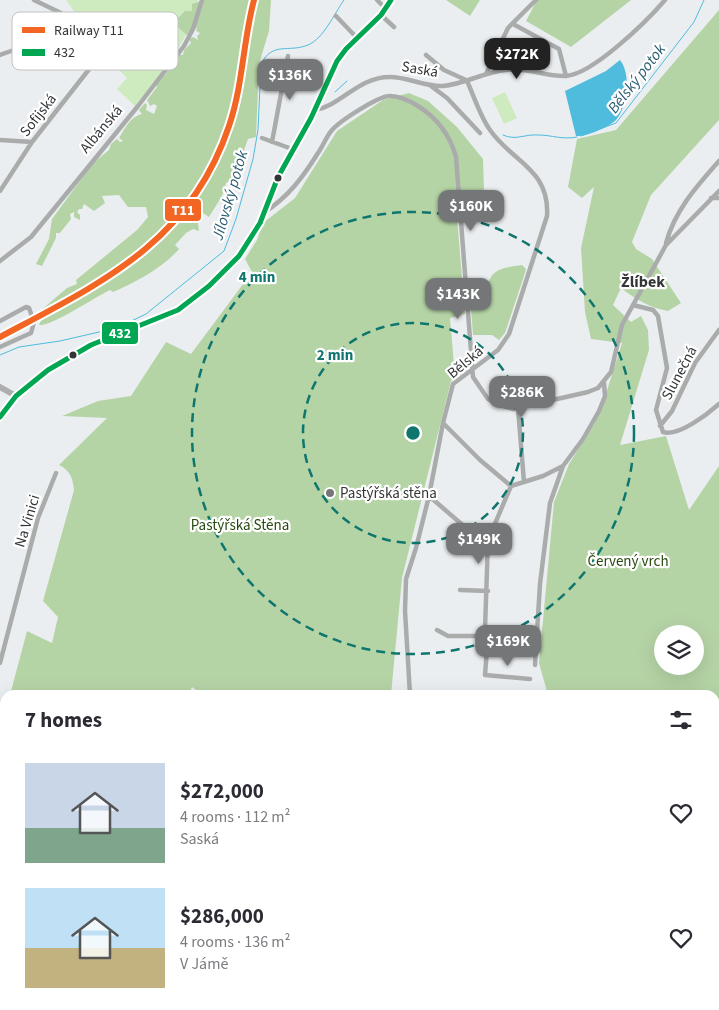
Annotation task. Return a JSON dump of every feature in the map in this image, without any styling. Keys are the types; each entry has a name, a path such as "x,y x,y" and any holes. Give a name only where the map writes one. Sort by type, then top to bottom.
{"main road":[{"path":"0,387 16,396 48,370 76,352 168,315 188,304 239,256 251,239 278,177 341,56 384,12 391,0"}],"street":[{"path":"34,0 59,12"},
{"name":"Albánská","path":"178,54 193,29 202,0"},
{"path":"377,0 394,27"},
{"path":"486,74 508,28 536,0"},
{"name":"Saská","path":"314,110 326,106 362,83 390,77 431,86 445,86 508,69 566,76 590,68 665,0"},
{"path":"336,16 357,38"},
{"path":"513,24 559,49 566,76"},
{"path":"426,54 444,70 467,81"},
{"path":"272,142 288,56"},
{"path":"286,67 326,85"},
{"name":"Sofijská","path":"0,191 32,142 88,70"},
{"name":"Albánská","path":"0,261 31,237 166,70"},
{"name":"Bělská","path":"410,690 405,611 406,579 429,496 443,423 453,384 498,350 509,334 544,230 548,202 544,189 536,175 490,131 467,81"},
{"path":"431,86 447,98 480,133"},
{"path":"264,212 292,191 307,172 332,130 378,99 391,96 406,99 420,107 442,128 456,157 471,369 476,385 488,399 503,406 518,408 588,392 604,382 614,364 622,325 666,245 719,190"},
{"path":"262,138 292,149"},
{"path":"0,140 32,142"},
{"path":"666,245 671,225 680,208 719,160"},
{"path":"711,198 719,198"},
{"path":"635,302 653,310 658,316 667,368 656,410 663,432 668,434 691,425 710,413 719,404"},
{"path":"0,321 26,306 29,308 34,322 31,333 0,347"},
{"name":"Slunečná","path":"660,426 672,411 695,363 719,330"},
{"path":"535,665 540,584 550,503 563,466 584,439 600,411 604,396 604,382"},
{"path":"0,417 16,396"},
{"path":"518,408 524,482"},
{"path":"443,423 480,460 511,486"},
{"path":"530,679 485,675 488,636 485,629 488,591 488,540 511,486 543,476 563,466"},
{"name":"Na Vinici","path":"0,663 38,518 56,473"},
{"path":"429,496 480,540 488,540"},
{"path":"460,590 488,591"},
{"path":"437,630 448,636 488,636"}],"shaded area":[{"path":"251,0 257,0 233,126 215,171 191,209 155,248 127,270 0,340 0,333 124,265 151,243 186,206 209,168 227,124"}],"green space":[{"path":"66,0 198,0 194,16 178,49 178,12 74,12"},
{"path":"204,0 251,0 244,28 230,112 218,150 202,182 183,210 160,234 134,256 105,275 40,311 67,288 77,284 76,280 137,230 148,217 146,207 128,207 119,195 102,196 105,203 94,211 84,204 82,209 79,209 77,212 80,215 80,220 74,217 74,212 70,214 71,219 60,233 56,233 56,238 42,266 36,264 49,239 52,219 93,163 109,150 111,144 117,139 120,142 123,141 119,138 131,120 142,114 139,110 145,103 147,105 146,110 154,114 157,106 154,104 150,106 147,100 157,87 155,83 168,70 178,70 178,54 183,55 184,50 191,43 189,39 193,37 198,40 197,36 200,33 196,31 197,28 195,27 189,37 178,27 178,18 185,11 192,11 192,4"},
{"path":"257,0 271,0 269,31 259,64 256,137 248,139 234,178 226,183 222,196 209,217 203,213 197,216 199,231 193,229 186,233 175,245 179,249 173,256 149,274 113,292 110,290 53,321 39,325 43,317 106,283 146,255 181,221 196,201 209,180 229,136 239,98 250,28"},
{"path":"446,0 480,0 470,16"},
{"path":"537,0 631,0 571,47 526,21"},
{"name":"Červený vrch","path":"719,10 719,120 651,195 632,242 636,249 652,259 681,303 668,311 661,310 632,296 621,288 613,305 631,322 641,316 648,330 649,350 620,445 666,436 689,510 719,466 719,690 547,690 539,663 554,502 569,464 594,424 603,403 622,343 591,339 585,312 581,248 594,187 582,198 568,187 577,139 616,130"},
{"path":"119,70 163,70 135,106 117,89 127,78"},
{"path":"505,92 517,118 504,124 492,98"},
{"name":"Pastýřská Stěna","path":"409,93 428,101 457,127 483,159 484,190 455,193 465,314 450,318 455,377 451,381 402,578 391,690 196,690 192,687 190,690 11,690 27,631 52,643 58,617 43,601 74,490 70,475 66,469 59,465 107,418 62,416 98,401 131,396 166,342 191,354 252,272 245,259 257,240 263,223 295,198 337,131 383,100"},
{"path":"522,265 526,269 505,333 499,340 492,335 473,335 469,283 471,281 489,281 491,276 498,270"}],"water":[{"path":"620,60 626,73 627,90 620,114 613,123 603,128 585,135 576,136 565,91 606,71"}],"waterway":[{"name":"Jílovský potok","path":"0,355 19,347 60,341 123,325 146,314 224,251 236,219 253,159 258,130 261,64 271,52 301,47 314,42 324,31 344,0"},
{"name":"Bělský potok","path":"581,136 616,123 694,22 704,0"},
{"name":"Bělský potok","path":"335,92 347,81"},
{"name":"Bělský potok","path":"503,135 508,137 533,135 577,137"}],"rail line":[{"name":"T11","path":"0,337 73,298 138,255 166,230 191,201 212,166 229,126 237,95 254,0"}],"transit line":[{"name":"432","path":"0,417 16,396 48,370 91,345 178,310 209,286 239,256 260,223 278,177 311,118 337,61 346,49 381,15 391,0"}],"place":[{"name":"Pastýřská stěna","path":"330,493"}],"district":[{"name":"Žlíbek","path":"643,281"}]}
